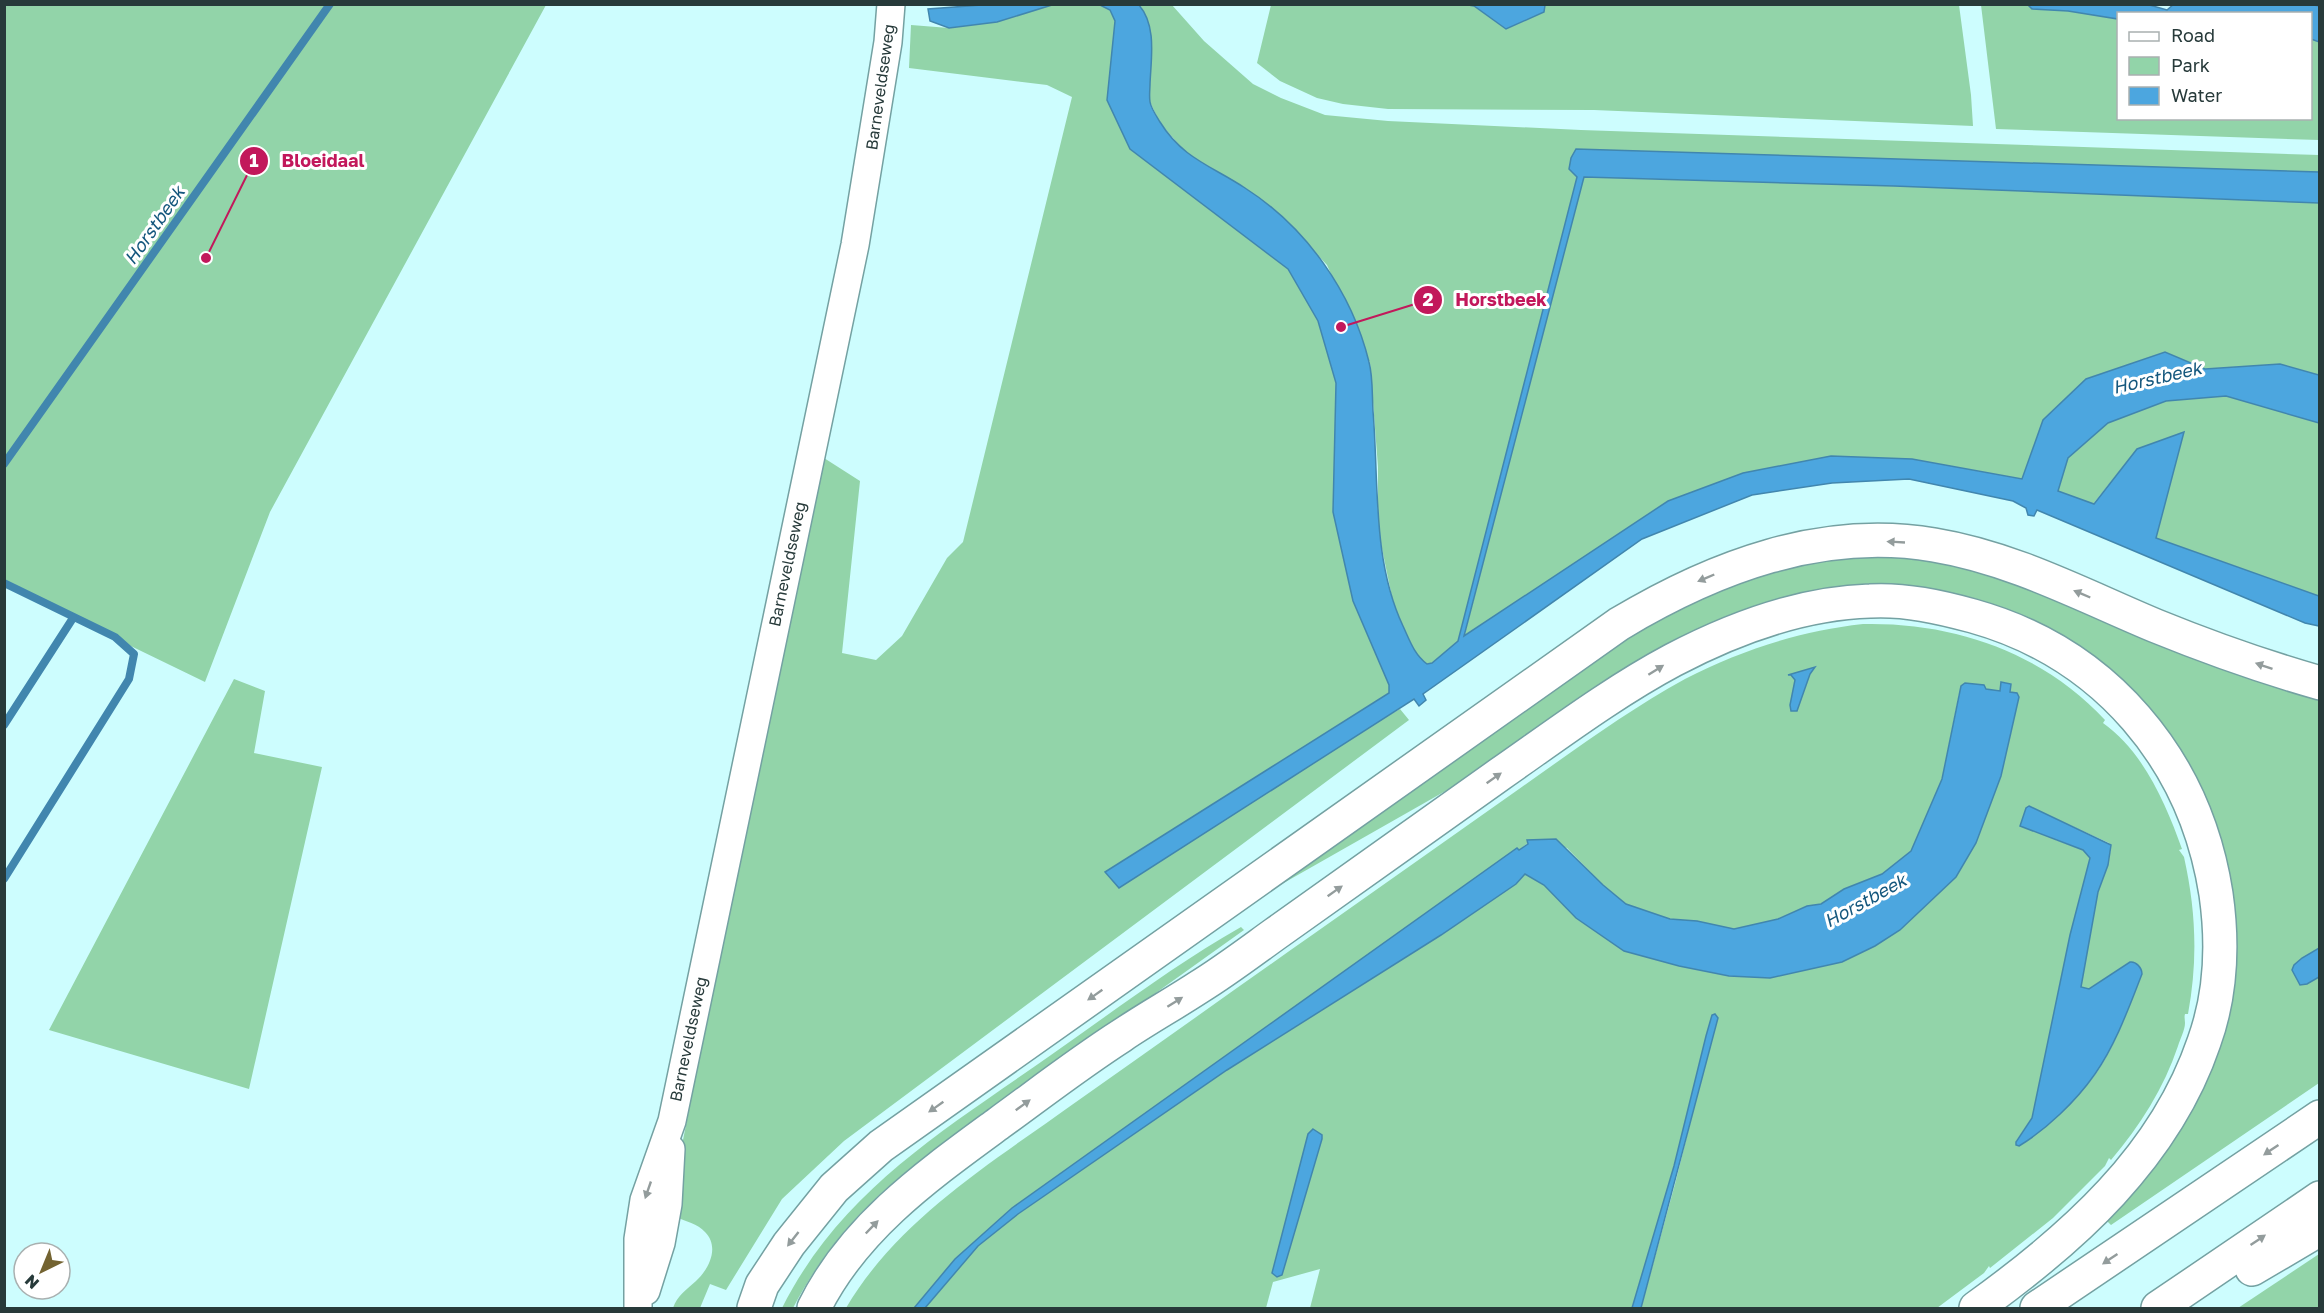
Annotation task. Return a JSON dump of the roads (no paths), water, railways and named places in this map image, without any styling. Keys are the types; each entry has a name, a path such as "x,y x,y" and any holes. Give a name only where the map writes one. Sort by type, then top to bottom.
{"highway":[{"path":"754,1308 762,1285 789,1244 834,1188 881,1146 1611,629 1649,606 1731,568 1773,554 1845,541 1933,544 2000,561 2210,647 2319,683"},
{"path":"814,1308 826,1284 862,1237 910,1190 1092,1055 1204,984 1548,741 1668,662 1703,645 1776,617 1813,606 1875,600 1940,607 1998,623 2067,656 2101,682 2130,710 2153,737 2174,769 2195,812 2208,849 2219,915 2216,1001 2204,1042 2189,1080 2165,1124 2110,1195 2084,1221 2044,1257 1976,1308"},
{"path":"2037,1308 2319,1117"},
{"path":"2158,1308 2319,1198"},
{"path":"2186,1308 2319,1229"}],"street":[{"name":"Barneveldseweg","path":"639,1308 661,1243 668,1204 672,1121 855,245 888,42 891,4"}],"water":[{"path":"2146,4 2167,10 2174,4 2314,5 2319,6 2319,42 2312,39 2312,12 2117,12 2117,19 2068,11 2032,9 2028,5"},
{"path":"981,5 1052,5 997,22 949,28 930,21 928,9"},
{"path":"1100,5 1139,5 1145,13 1151,32 1150,100 1169,135 1188,153 1245,188 1288,222 1324,263 1351,311 1361,336 1371,374 1381,548 1386,575 1393,601 1408,637 1416,652 1427,664 1432,663 1458,641 1577,177 1569,169 1576,149 2319,172 2319,203 1894,186 1584,177 1464,636 1668,501 1743,473 1831,456 1912,459 2022,479 2043,420 2086,379 2165,352 2205,369 2280,364 2319,375 2319,423 2226,396 2166,401 2108,423 2068,458 2058,491 2094,504 2137,449 2184,432 2156,538 2319,596 2319,626 2305,623 2037,510 2034,516 2028,515 2026,508 2013,501 1909,479 1832,483 1752,495 1642,539 1423,694 1426,700 1419,706 1414,699 1119,888 1105,872 1389,693 1389,685 1353,601 1333,512 1336,383 1318,321 1288,269 1130,149 1107,100 1115,21 1110,10"},
{"path":"1468,5 1545,5 1544,12 1506,29 1474,6"},
{"path":"1815,667 1810,674 1797,711 1791,711 1795,680 1788,675"},
{"path":"2001,682 2011,684 2010,692 2017,693 2019,697 2001,776 1976,843 1956,877 1900,930 1875,946 1842,962 1770,978 1729,976 1679,966 1624,951 1576,918 1544,885 1525,874 1516,884 1441,935 1227,1070 1018,1214 978,1246 925,1308 914,1308 955,1259 1012,1208 1517,848 1519,850 1528,844 1527,840 1556,839 1626,904 1670,919 1697,921 1734,929 1778,919 1807,906 1821,904 1844,889 1882,874 1911,851 1942,779 1961,686 1965,683 1984,685 1986,689 2000,691"},
{"path":"2029,806 2111,845 2108,865 2098,892 2081,987 2089,989 2130,962 2138,965 2142,974 2116,1038 2095,1074 2060,1114 2019,1146 2016,1142 2032,1118 2070,935 2090,858 2083,850 2020,826 2026,808"},
{"path":"2319,948 2319,977 2300,985 2292,970 2294,965"},
{"path":"1715,1014 1718,1018 1641,1308 1632,1308 1674,1166 1706,1036 1712,1015"},
{"path":"1313,1129 1322,1135 1322,1139 1282,1275 1277,1277 1272,1273 1308,1134"}],"waterway":[{"name":"Horstbeek","path":"4,464 330,4"},
{"path":"4,583 115,637 134,654 129,679 4,879"},
{"path":"4,725 73,618"}],"place":[{"name":"Bloeidaal","path":"206,258"},
{"name":"Horstbeek","path":"1341,327"}]}
